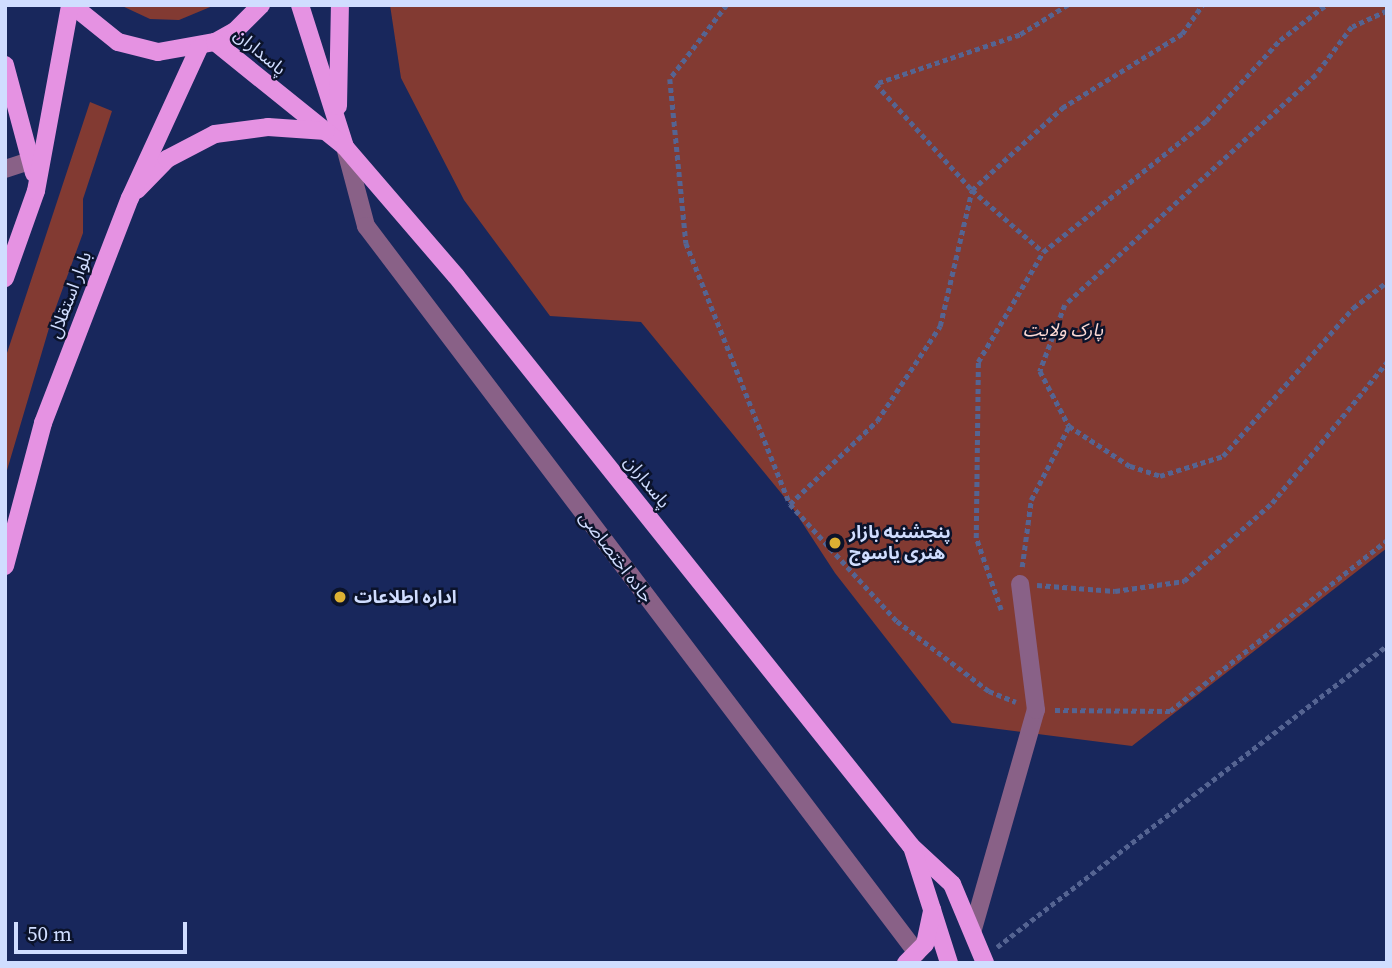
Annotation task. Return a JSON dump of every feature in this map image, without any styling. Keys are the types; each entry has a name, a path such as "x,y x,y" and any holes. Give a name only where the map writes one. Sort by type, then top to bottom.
{"main road":[{"path":"71,5 100,32 138,48 169,52 207,45 235,31 261,5"},
{"path":"5,278 36,191 71,5"},
{"path":"300,5 332,127"},
{"path":"332,127 340,5"},
{"name":"پاسداران","path":"207,45 332,127 345,147 456,276 911,846 952,884 984,960"},
{"name":"بلوار استقلال","path":"5,566 43,423 130,198 207,45"},
{"path":"5,65 33,160 36,191"},
{"path":"130,198 167,159 215,134 268,127 332,127"},
{"name":"پاسداران","path":"911,846 933,903 949,963"},
{"path":"911,958 925,944 933,903"}],"street":[{"name":"جاده اختصاصی","path":"345,147 366,226 911,958"},
{"path":"5,169 33,160"},
{"path":"973,929 1036,710 1020,583"}],"path":[{"path":"727,5 670,79 686,243 790,504 897,621 989,691 1036,710 1170,711 1387,540"},
{"path":"1043,251 972,190 876,84 1020,35 1068,5"},
{"path":"790,504 877,421 940,326 972,190 1062,108 1182,34 1202,5"},
{"path":"1004,618 976,538 978,362 1043,251 1206,121 1280,40 1326,5"},
{"path":"1387,11 1352,27 1316,75 1065,305 1041,371 1069,426 1130,466 1160,476 1223,456 1353,308 1387,282"},
{"path":"1069,426 1031,500 1020,583 1115,590 1184,581 1272,503 1387,362"},
{"path":"984,960 1387,646"}],"green space":[{"path":"120,5 215,5 179,20 150,19"},
{"name":"پارک ولایت","path":"390,5 1387,5 1387,548 1132,746 952,723 835,573 790,504 641,322 550,316 464,200 401,78"},
{"path":"90,102 112,111 83,199 83,233 52,318 5,477 5,359"}],"place":[{"name":"پنجشنبه بازار هنری یاسوج","path":"835,543"},
{"name":"اداره اطلاعات","path":"340,597"}]}
